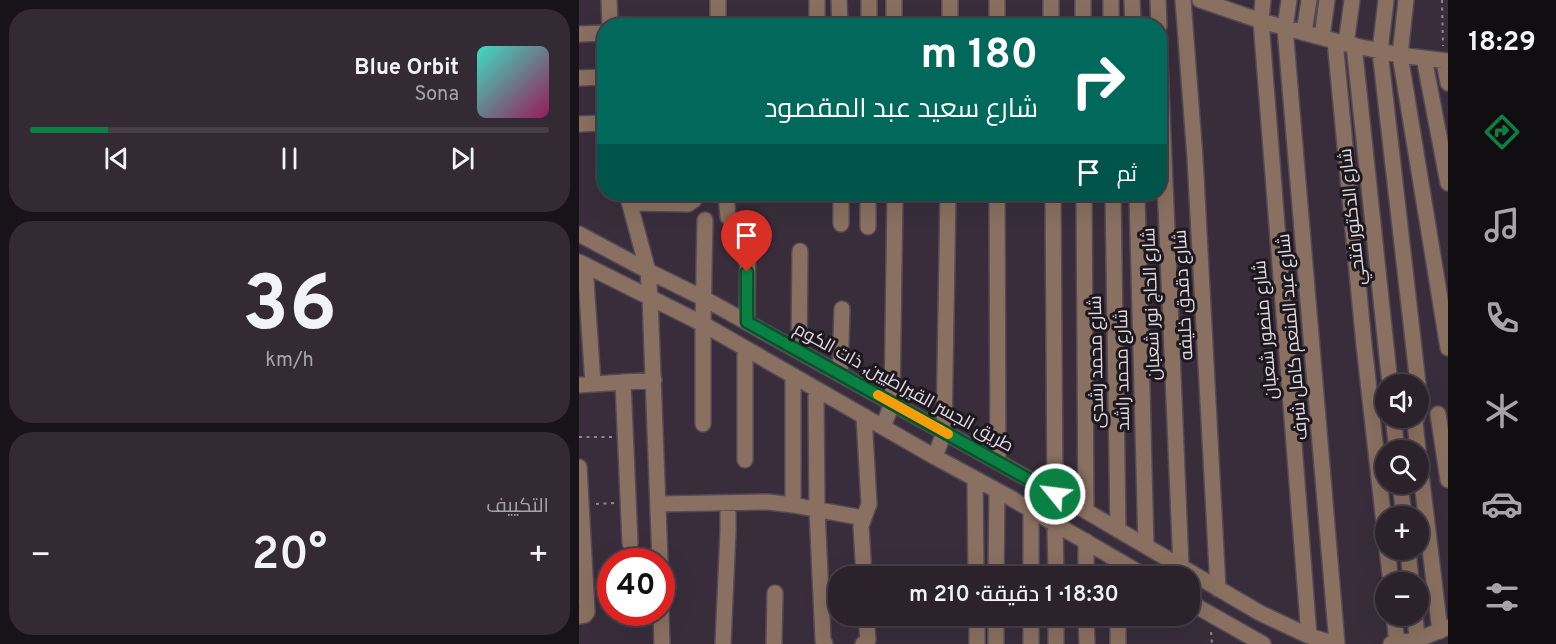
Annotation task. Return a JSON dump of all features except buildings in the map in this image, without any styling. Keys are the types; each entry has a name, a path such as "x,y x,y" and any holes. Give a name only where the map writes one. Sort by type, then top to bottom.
{"street":[{"path":"609,0 610,18"},
{"path":"717,0 718,18"},
{"path":"817,0 817,18"},
{"path":"839,0 840,18"},
{"path":"869,0 869,18"},
{"path":"894,0 894,18"},
{"path":"950,0 950,18"},
{"path":"997,0 997,18"},
{"path":"1051,0 1051,18"},
{"path":"1083,0 1083,18"},
{"path":"1111,0 1111,18"},
{"path":"1133,0 1133,18"},
{"path":"1158,0 1159,18"},
{"name":"شارع دقدق خليفه","path":"1183,0 1195,158 1218,589"},
{"path":"1200,0 1240,7 1260,21 1339,42 1400,55 1446,61 1448,83"},
{"name":"شارع منصور شعبان","path":"1263,0 1260,21 1309,636"},
{"name":"شارع عبد المنعم كامل شرف","path":"1289,0 1285,28 1336,644"},
{"path":"1304,33 1309,0"},
{"path":"1327,0 1339,42 1363,334 1382,506"},
{"path":"1339,42 1352,0"},
{"path":"1386,0 1380,51 1417,374"},
{"path":"1406,0 1400,55 1448,348"},
{"path":"579,34 597,33"},
{"name":"شارع الدكتور فتحي","path":"1339,42 1389,374"},
{"path":"1424,58 1448,183"},
{"path":"579,78 597,77"},
{"path":"579,124 597,123"},
{"path":"630,201 648,271 660,548"},
{"path":"658,201 688,204 692,201"},
{"path":"725,201 728,217 744,223 748,228 747,322"},
{"path":"841,201 841,224"},
{"path":"868,201 868,227"},
{"path":"883,427 893,403 895,201"},
{"path":"935,457 944,432 948,201"},
{"path":"997,201 998,462"},
{"path":"1053,201 1055,494"},
{"path":"1084,201 1086,511"},
{"name":"شارع محمد رشدى","path":"1113,201 1118,530"},
{"name":"شارع محمد راشد","path":"1137,201 1146,546"},
{"name":"شارع الحاج نور شعبان","path":"1166,201 1181,566"},
{"path":"703,424 705,220"},
{"name":"طريق الجسر القيراطيين, ذات الكوم","path":"579,234 747,322 1086,511 1179,566"},
{"path":"799,351 800,251"},
{"path":"654,380 586,385 582,264 703,324 1056,524 1086,542 1116,566"},
{"path":"840,374 841,309"},
{"path":"745,348 745,459"},
{"path":"793,376 793,505"},
{"path":"623,382 630,543"},
{"path":"816,389 817,510 825,644"},
{"path":"1443,414 1448,480"},
{"path":"863,566 861,526 869,504 864,416"},
{"path":"579,467 587,612 579,616"},
{"path":"997,566 1003,494 1018,473"},
{"path":"975,480 976,566"},
{"path":"1391,644 1417,640 1444,629 1424,494"},
{"path":"659,504 768,502 863,518"},
{"path":"723,644 728,504"},
{"path":"1031,510 1031,566"},
{"path":"1056,524 1056,566"},
{"path":"1086,542 1086,566"},
{"name":"طريق الجسر القيراطيين, ذات الكوم","path":"1200,578 1260,613 1309,636 1336,644"},
{"path":"774,644 775,593"},
{"path":"1200,608 1258,642 1260,613"},
{"path":"661,626 662,644"},
{"path":"865,642 866,626"},
{"path":"977,626 977,644"},
{"path":"996,626 996,644"},
{"path":"1031,626 1031,644"},
{"path":"1056,626 1056,644"},
{"path":"1086,626 1087,644"},
{"path":"1118,626 1118,644"},
{"path":"1395,626 1397,644"},
{"path":"1416,626 1417,640"}],"path":[{"path":"1441,0 1446,61"},
{"path":"579,437 626,437"},
{"path":"581,505 629,502"}],"slow traffic":[{"path":"878,395 948,434"}],"route":[{"path":"747,272 747,322 1055,494"}]}
